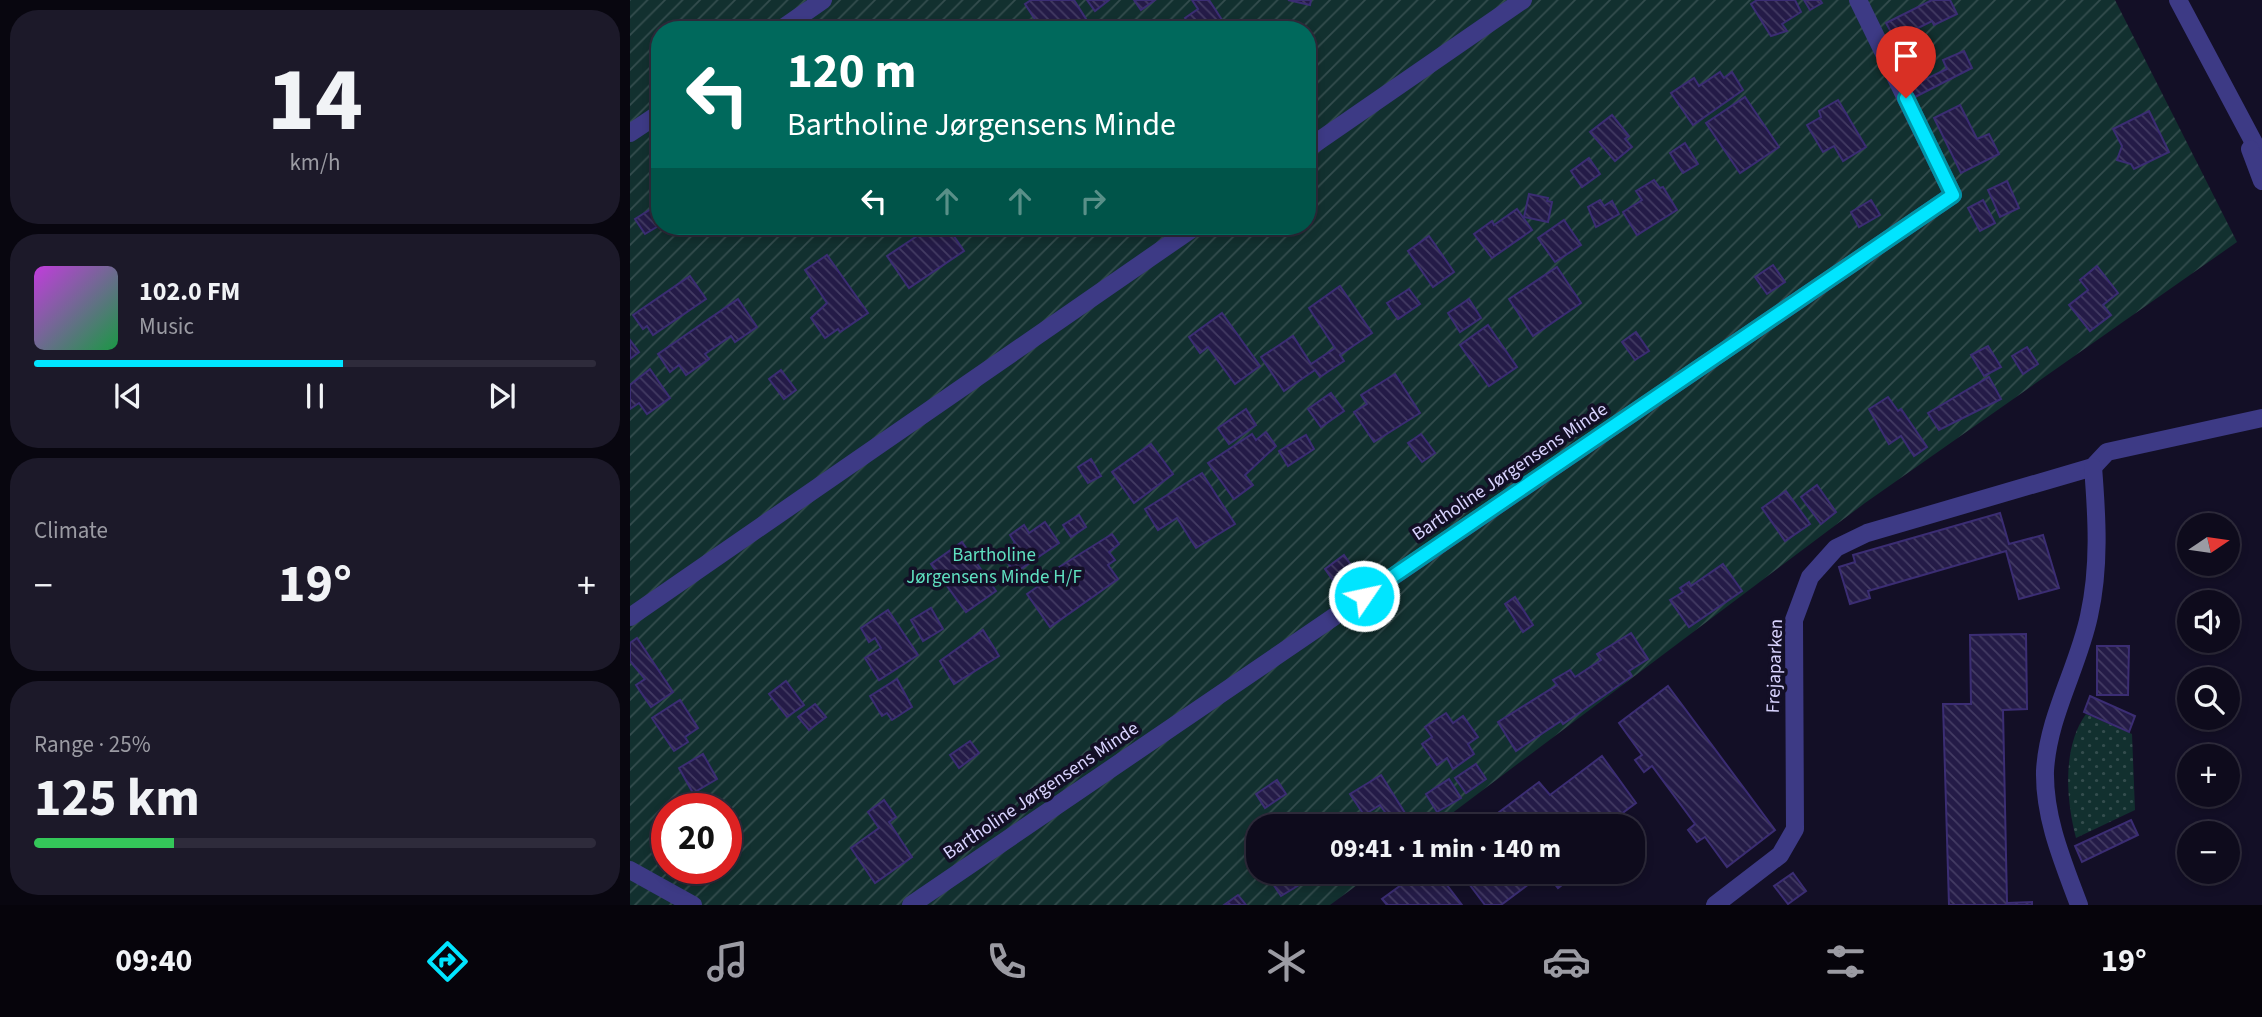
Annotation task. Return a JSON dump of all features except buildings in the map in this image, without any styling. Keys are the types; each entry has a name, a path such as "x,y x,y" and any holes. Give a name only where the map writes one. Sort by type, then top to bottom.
{"street":[{"path":"793,21 823,0"},
{"path":"1316,143 1523,0"},
{"name":"Bartholine Jørgensens Minde","path":"911,905 1953,195 1858,0"},
{"path":"2178,0 2262,158"},
{"path":"630,133 651,119"},
{"path":"2241,122 2262,181"},
{"path":"630,617 1183,235"},
{"name":"Frejaparken","path":"1715,905 1780,855 1795,829 1794,620 1810,577 1836,548 1867,533 2093,467 2107,452 2262,418"},
{"path":"2079,905 2053,838 2045,771 2060,696 2089,617 2098,533 2093,467"},
{"path":"630,870 693,905"}],"green space":[{"name":"Bartholine Jørgensens Minde H/F","path":"630,0 2115,0 2237,242 1865,503 1451,814 1246,814 1246,884 1359,884 1330,905 630,905"},
{"path":"2086,714 2132,734 2135,810 2076,838 2068,791 2068,774 2073,742"}],"route":[{"path":"1364,596 1953,195 1906,98"}]}
